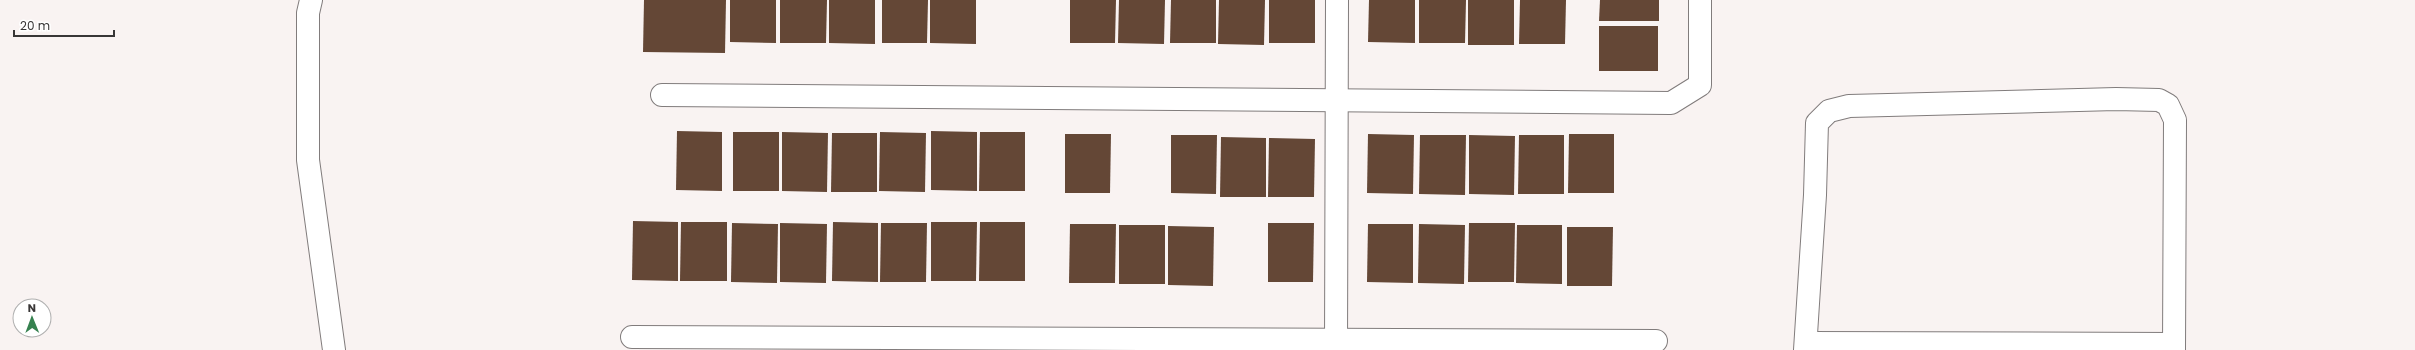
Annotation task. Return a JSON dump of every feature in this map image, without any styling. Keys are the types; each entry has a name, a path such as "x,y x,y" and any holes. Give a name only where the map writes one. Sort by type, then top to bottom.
{"street":[{"path":"311,0 308,13 308,160 334,350"},
{"path":"1336,345 1337,0"},
{"path":"662,95 1671,103 1700,86 1700,0"},
{"path":"2116,99 2159,100 2168,105 2175,120 2174,347 1805,347 1815,195 1817,123 1829,111 1849,106 2116,99"},
{"path":"632,337 1336,345 1656,341"}],"building":[{"path":"644,0 726,0 725,53 643,52"},
{"path":"730,0 776,0 776,43 730,42"},
{"path":"780,0 827,0 826,43 780,43"},
{"path":"829,0 875,0 875,44 829,43"},
{"path":"882,0 928,0 927,43 882,43"},
{"path":"930,0 976,0 976,44 930,43"},
{"path":"1070,0 1116,0 1115,43 1070,43"},
{"path":"1119,0 1165,0 1164,44 1118,43"},
{"path":"1171,0 1216,0 1216,43 1170,43"},
{"path":"1219,0 1265,0 1264,45 1218,44"},
{"path":"1269,0 1315,0 1315,43 1269,43"},
{"path":"1369,0 1415,0 1415,43 1368,42"},
{"path":"1419,0 1466,0 1465,43 1419,43"},
{"path":"1468,0 1514,0 1514,45 1468,45"},
{"path":"1520,0 1566,0 1565,44 1519,44"},
{"path":"1600,0 1659,0 1659,21 1599,21"},
{"path":"1599,26 1658,26 1658,71 1599,71"},
{"path":"677,131 722,132 722,191 676,190"},
{"path":"931,131 977,132 977,191 931,190"},
{"path":"733,132 779,132 779,191 733,191"},
{"path":"782,132 828,133 827,192 782,191"},
{"path":"880,132 926,133 925,192 879,191"},
{"path":"980,132 1025,132 1025,191 979,191"},
{"path":"832,133 877,133 877,192 831,192"},
{"path":"1065,134 1111,134 1110,193 1065,193"},
{"path":"1368,134 1414,135 1413,194 1367,193"},
{"path":"1569,134 1614,134 1614,193 1568,193"},
{"path":"1171,135 1217,135 1216,194 1171,193"},
{"path":"1420,135 1466,135 1465,195 1419,194"},
{"path":"1469,135 1515,136 1514,195 1469,194"},
{"path":"1519,135 1564,135 1564,194 1518,194"},
{"path":"1221,137 1266,138 1266,197 1220,197"},
{"path":"1269,138 1315,139 1314,197 1268,197"},
{"path":"633,221 678,222 678,281 632,280"},
{"path":"681,222 727,222 727,281 680,281"},
{"path":"833,222 878,223 878,282 832,281"},
{"path":"931,222 977,222 976,281 931,281"},
{"path":"980,222 1025,222 1025,281 979,281"},
{"path":"732,223 778,224 777,283 731,282"},
{"path":"780,223 827,224 826,283 780,282"},
{"path":"881,223 927,223 926,282 880,282"},
{"path":"1268,223 1314,223 1313,282 1268,282"},
{"path":"1469,223 1515,223 1514,282 1468,282"},
{"path":"1070,224 1116,224 1115,283 1069,283"},
{"path":"1368,224 1413,224 1413,283 1367,282"},
{"path":"1419,224 1465,225 1464,284 1418,283"},
{"path":"1119,225 1165,225 1165,284 1119,284"},
{"path":"1517,225 1562,225 1562,284 1516,283"},
{"path":"1168,226 1214,227 1213,286 1168,285"},
{"path":"1567,227 1613,227 1612,286 1567,286"}]}
